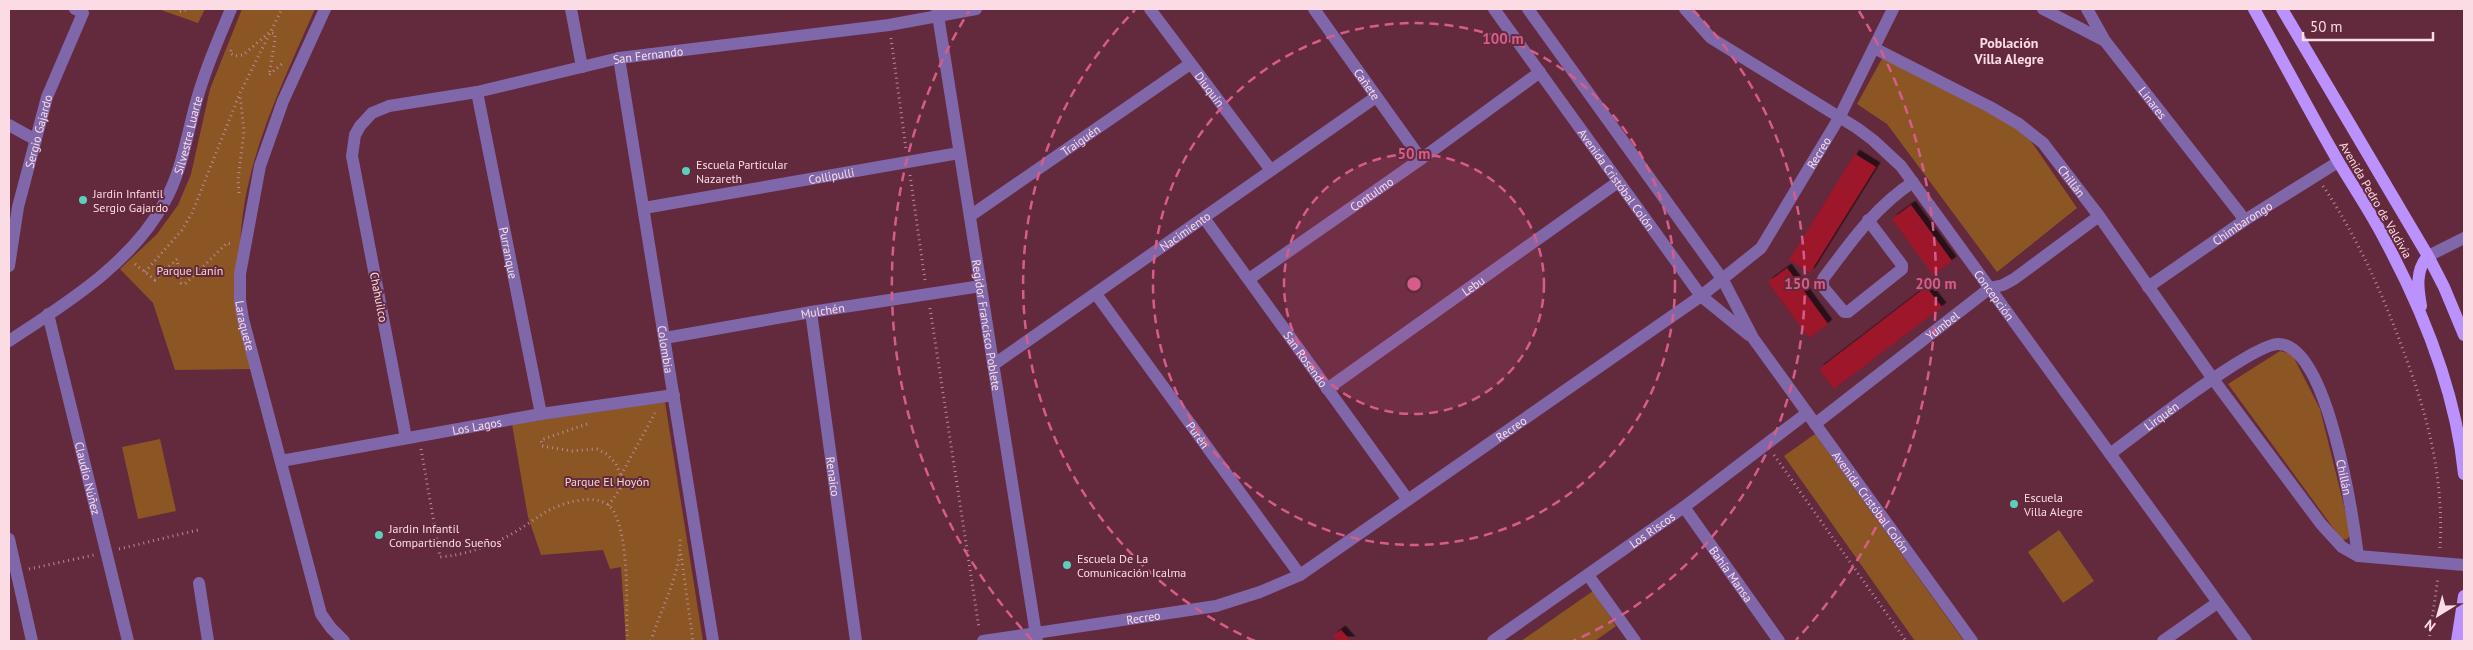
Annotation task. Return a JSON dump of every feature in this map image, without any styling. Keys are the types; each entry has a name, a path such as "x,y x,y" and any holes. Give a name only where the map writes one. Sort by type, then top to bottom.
{"main road":[{"name":"Avenida Pedro de Valdivia","path":"2254,9 2338,162 2386,242 2425,326 2453,412 2464,474"},
{"name":"Avenida Pedro de Valdivia","path":"2282,9 2428,256 2444,287 2464,336"},
{"path":"2425,326 2418,289 2419,271 2422,262 2428,256"},
{"path":"2457,641 2464,596"}],"street":[{"name":"Sergio Gajardo","path":"9,266 18,207 47,96 83,13 75,9"},
{"name":"Silvestre Luarte","path":"9,339 48,314 125,256 156,218 173,185 202,83 232,9"},
{"name":"Laraquete","path":"325,9 280,107 260,166 239,287 241,310 321,614 330,628 344,641"},
{"path":"571,9 582,67"},
{"name":"San Fernando","path":"352,156 354,140 360,126 372,113 380,109 477,92 619,58 890,25 937,13 976,9"},
{"name":"Diuquín","path":"1150,9 1270,169"},
{"name":"Cañete","path":"1314,9 1421,159"},
{"name":"Avenida Cristóbal Colón","path":"1494,9 1701,296 1753,338"},
{"name":"Avenida Cristóbal Colón","path":"1528,9 1723,280 1753,338 1972,641"},
{"name":"Concepción","path":"1685,9 1711,38 1874,140 1894,159 2246,641"},
{"name":"Recreo","path":"981,636 1037,638 1216,606 1260,592 1300,575 1701,296 1761,248 1839,118 1893,9"},
{"name":"Linares","path":"2043,9 2105,41 2245,220"},
{"path":"2087,9 2105,41"},
{"name":"Regidor Francisco Poblete","path":"937,13 1037,638"},
{"name":"Chillán","path":"1874,48 1990,107 2019,124 2043,143 2099,216 2213,379 2321,524 2342,547 2358,556 2464,565"},
{"name":"Colombia","path":"619,58 713,641"},
{"name":"Traiguén","path":"970,216 1190,64"},
{"name":"Contulmo","path":"1249,279 1421,159 1540,72"},
{"name":"Purranque","path":"477,92 541,414"},
{"name":"Nacimiento","path":"993,365 1204,218 1270,169 1376,97"},
{"path":"9,125 36,140"},
{"name":"Collipulli","path":"644,208 959,153"},
{"name":"Chahuilco","path":"352,156 413,437"},
{"name":"Chimbarongo","path":"2148,287 2245,220 2338,162"},
{"name":"Lebu","path":"1327,389 1618,182"},
{"path":"1868,220 1902,265 1902,269 1848,312 1844,312 1823,287 1823,279 1868,220 1891,196 1912,182"},
{"name":"Yumbel","path":"1811,418 1990,288 2003,285 2014,279 2099,216"},
{"name":"San Rosendo","path":"1204,218 1408,500"},
{"path":"2428,256 2464,238"},
{"name":"Mulchén","path":"665,338 811,312 981,286"},
{"name":"Purén","path":"1096,294 1300,575"},
{"name":"Renaico","path":"811,312 856,641"},
{"name":"Claudio Núñez","path":"48,314 128,641"},
{"name":"Chillán","path":"2213,379 2254,354 2277,344 2290,346 2300,355 2317,385 2332,419 2347,483 2358,556"},
{"name":"Lirquén","path":"2110,454 2213,379"},
{"name":"Los Lagos","path":"281,461 541,414 674,395"},
{"name":"Los Riscos","path":"1493,641 1684,507 1767,444 1811,418"},
{"name":"Bahía Mansa","path":"1684,507 1779,641"},
{"path":"9,539 32,641"},
{"path":"1588,575 1635,641"},
{"path":"200,583 208,641"},
{"path":"2163,641 2217,603"}],"path":[{"path":"179,9 178,12 190,9"},
{"path":"145,272 182,230 192,213 240,93 282,9"},
{"path":"890,25 908,162 981,636"},
{"path":"233,45 230,53 235,56 243,55 270,32"},
{"path":"270,32 275,34 275,40 269,75 298,50 305,52"},
{"path":"2316,176 2366,260 2395,325 2419,389 2428,421 2438,480 2441,517 2439,562 2429,641"},
{"path":"125,256 155,280 178,258 181,283 184,284 227,243 230,243 236,252 245,255"},
{"path":"608,506 620,489 621,476 660,403 660,397"},
{"path":"601,405 604,418 541,440 542,446 572,451 598,449 607,454 616,464 621,476"},
{"path":"413,437 440,557 465,555 503,539 545,512 560,506 585,500 602,502 613,510 623,542 627,641"},
{"path":"1767,444 1906,641"},
{"path":"679,532 693,641"},
{"path":"651,641 681,551"}],"green space":[{"path":"158,9 205,9 198,23"},
{"name":"Parque Lanín","path":"242,9 315,9 288,69 264,130 246,193 240,259 243,301 253,369 175,370 153,303 120,269 157,234 178,205 191,174 210,89"},
{"path":"1884,55 2024,131 2077,208 1997,272 1887,124 1857,104"},
{"path":"2280,351 2292,354 2320,409 2351,534 2347,539 2342,540 2228,384"},
{"name":"Parque El Hoyón","path":"665,402 703,641 626,641 621,567 610,569 603,550 541,555 528,517 512,424"},
{"path":"1815,434 1964,641 1915,641 1784,456"},
{"path":"160,439 176,511 138,519 122,447"},
{"path":"2059,530 2094,581 2063,603 2028,552"},
{"path":"1593,591 1616,626 1595,641 1521,641"}],"building":[{"path":"1855,154 1876,167 1810,273 1789,260"},
{"path":"1911,205 1952,261 1933,275 1892,219"},
{"path":"1787,268 1828,324 1809,338 1768,282"},
{"path":"1926,287 1942,307 1834,389 1819,369"},
{"path":"1341,630 1351,641 1337,641 1333,636"}],"place":[{"name":"Escuela Particular Nazareth","path":"686,171"},
{"name":"Jardin Infantil Sergio Gajardo","path":"83,200"},
{"name":"Escuela Villa Alegre","path":"2014,504"},
{"name":"Jardin Infantil Compartiendo Sueños","path":"379,535"},
{"name":"Escuela De La Comunicación Icalma","path":"1067,565"}],"district":[{"name":"Población Villa Alegre","path":"2009,52"}]}
